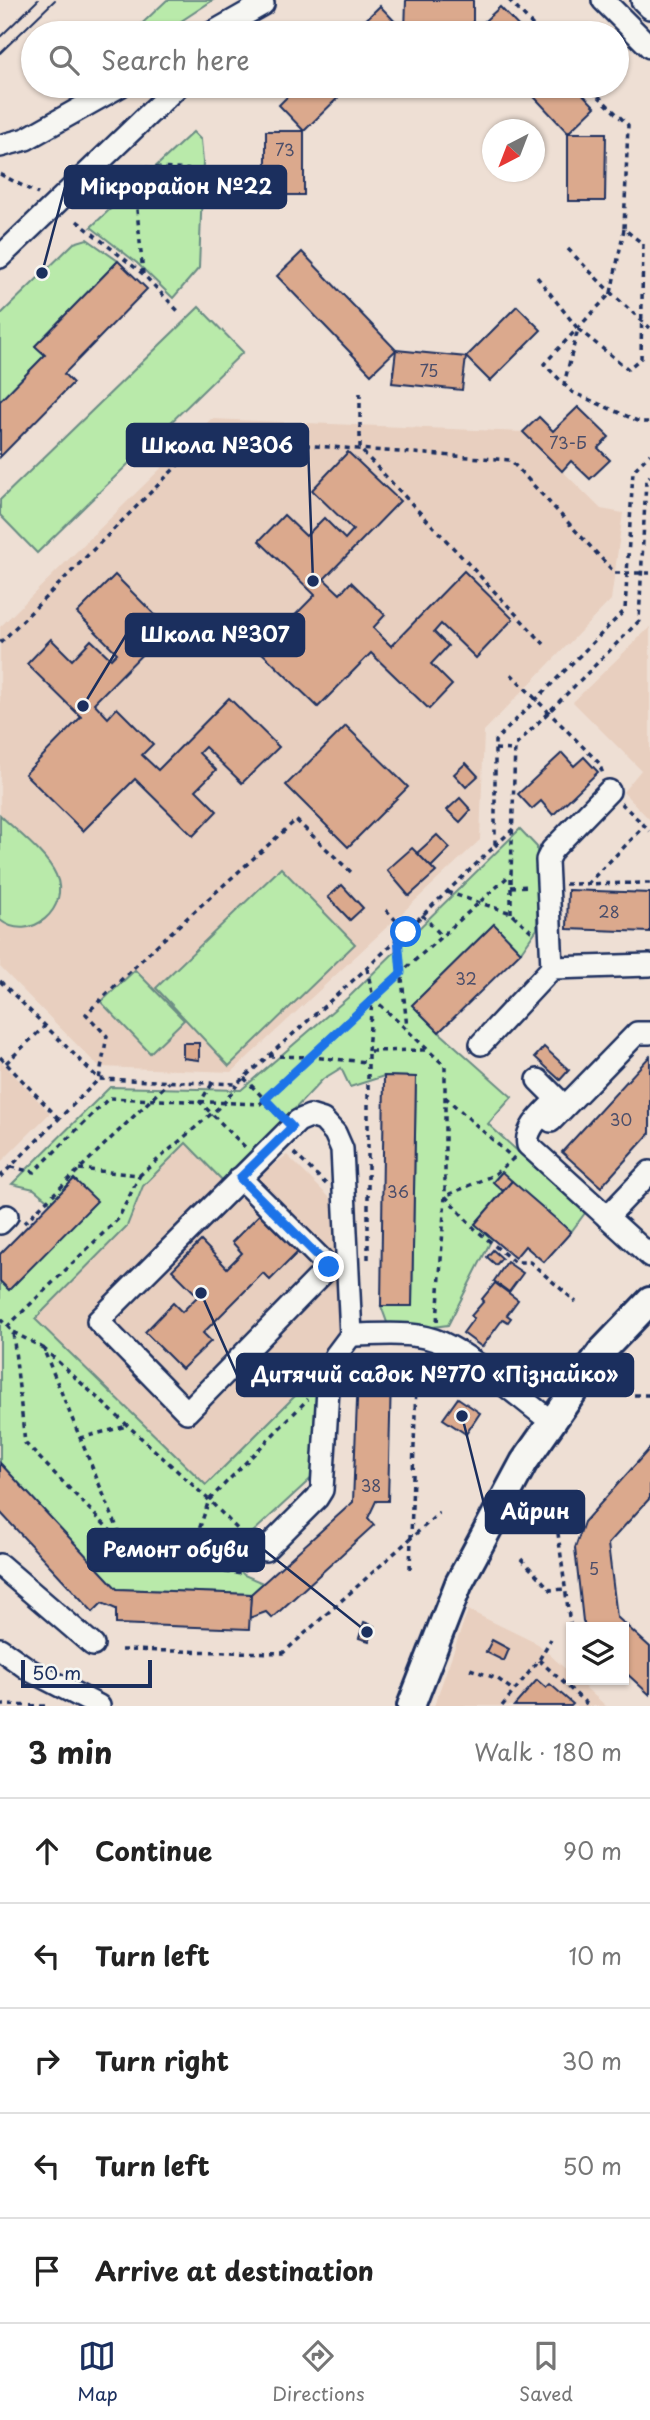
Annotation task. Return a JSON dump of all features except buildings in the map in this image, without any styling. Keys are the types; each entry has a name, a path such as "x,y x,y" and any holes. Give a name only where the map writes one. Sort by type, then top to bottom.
{"main road":[{"path":"411,1706 459,1583 524,1462 601,1352 650,1301"}],"street":[{"path":"603,0 624,21"},
{"path":"642,0 650,8"},
{"path":"233,21 266,2"},
{"path":"246,21 266,2"},
{"path":"629,26 650,47"},
{"path":"0,146 26,139 99,98"},
{"path":"0,257 166,98"},
{"path":"481,1044 551,959 547,860 552,850 609,791"},
{"path":"551,959 650,965"},
{"path":"521,1151 637,1033 650,1033"},
{"path":"521,1151 529,1130 557,1099 538,1080"},
{"path":"240,1178 329,1267 187,1412 98,1321 240,1178 298,1121 310,1116 323,1120 335,1133 342,1149 351,1335 330,1366 322,1490 263,1552"},
{"path":"521,1151 607,1217 650,1256"},
{"path":"607,1217 650,1172"},
{"path":"351,1335 404,1334 426,1339 467,1358 552,1422"},
{"path":"0,1565 93,1646"},
{"path":"0,1649 31,1671 99,1706"}],"path":[{"path":"509,0 529,21"},
{"path":"600,98 628,125 624,229 611,293 544,364 572,392 640,422 650,422"},
{"path":"142,274 133,167 215,170"},
{"path":"0,174 41,196"},
{"path":"77,221 142,274 179,312"},
{"path":"537,277 578,329 628,369 641,359 643,244 624,229"},
{"path":"568,248 611,293 650,328"},
{"path":"564,384 578,329"},
{"path":"360,393 360,449 544,644"},
{"path":"0,643 205,438 509,460 615,573 650,573"},
{"path":"495,846 495,741 625,610 633,471 650,454"},
{"path":"511,913 516,746 639,621 646,480 650,476"},
{"path":"511,674 599,763 609,791 650,831"},
{"path":"495,749 515,750"},
{"path":"0,1177 99,1079 107,1036 86,1014 156,946 296,820 353,874"},
{"path":"587,884 645,826"},
{"path":"7,1327 118,1219 140,1175 224,1102 237,1084 406,932 513,829"},
{"path":"11,1167 34,1172 109,1098 260,1104 511,874"},
{"path":"511,887 650,883"},
{"path":"447,892 511,913 551,959"},
{"path":"386,910 406,932"},
{"path":"422,915 442,936"},
{"path":"398,938 407,1030"},
{"path":"367,968 373,998 368,1051 368,1270"},
{"path":"0,981 99,1079 237,1084"},
{"path":"373,998 445,1066 445,1196 426,1339 410,1569"},
{"path":"6,1063 45,1026"},
{"path":"368,1051 427,1049"},
{"path":"268,1056 368,1062"},
{"path":"0,1057 60,1120"},
{"path":"244,1078 265,1099 286,1133 345,1203"},
{"path":"9,1222 79,1169 169,1082"},
{"path":"200,1102 212,1083"},
{"path":"200,1102 258,1160"},
{"path":"445,1196 494,1175 521,1151"},
{"path":"79,1169 140,1175"},
{"path":"445,1196 474,1228 514,1262 530,1262 576,1301"},
{"path":"0,1320 13,1332 43,1348 263,1552 241,1574 139,1560 25,1443 13,1332"},
{"path":"43,1348 124,1544"},
{"path":"187,1566 209,1500 329,1377"},
{"path":"634,1395 650,1395"},
{"path":"80,1438 127,1426"},
{"path":"554,1503 570,1622"},
{"path":"121,1650 283,1653 439,1513"},
{"path":"521,1559 551,1590 565,1589"},
{"path":"502,1706 539,1660 551,1639"},
{"path":"539,1660 589,1706"},
{"path":"470,1669 498,1679 514,1691"},
{"path":"0,1705 44,1706"}],"shaded area":[{"path":"211,419 523,432 601,509 623,513 611,600 484,731 480,840 232,1072 99,1067 0,967 0,627"},
{"path":"650,627 650,820 623,792 641,770 573,702"},
{"path":"0,1060 50,1113 0,1163"},
{"path":"186,1142 243,1164 257,1177 287,1155 332,1200 342,1266 339,1351 206,1485 35,1319 127,1226 143,1186"},
{"path":"468,1610 538,1644 566,1669 566,1685 583,1685 606,1706 434,1706"}],"green space":[{"path":"167,0 213,0 181,21 145,21"},
{"path":"193,132 201,140 203,162 199,268 173,298 137,263 91,227"},
{"path":"87,239 118,261 35,346 45,355 0,401 0,315 74,243"},
{"path":"199,307 243,352 37,553 0,515 0,500"},
{"path":"0,815 39,851 52,867 59,887 53,910 45,919 24,928 0,920"},
{"path":"520,829 537,847 537,929 521,952 494,924 412,1005 512,1097 488,1124 585,1213 571,1232 501,1173 493,1182 503,1191 475,1224 492,1239 448,1325 425,1328 388,1325 381,1306 412,1306 416,1077 384,1076 350,1087 341,1068 323,1079 225,1183 186,1143 143,1186 127,1226 35,1319 206,1485 319,1372 317,1473 226,1557 244,1575 263,1583 251,1594 117,1589 0,1463 0,1281 96,1201 74,1179 51,1203 34,1189 12,1184 110,1087 241,1090 351,995"},
{"path":"281,868 355,944 229,1066 156,988"},
{"path":"135,970 184,1020 150,1053 101,1002"}],"tram line":[{"path":"0,37 38,0"},
{"path":"33,21 55,0"},
{"path":"0,53 21,33"}],"place":[{"name":"Мікрорайон №22","path":"42,273"},
{"name":"Школа №306","path":"313,581"},
{"name":"Школа №307","path":"83,706"},
{"name":"Дитячий садок №770 «Пізнайко»","path":"201,1293"},
{"name":"Айрин","path":"462,1416"},
{"name":"Ремонт обуви","path":"367,1632"}],"route":[{"path":"329,1267 240,1178 292,1127 265,1099 401,973 398,938 406,932"}]}
